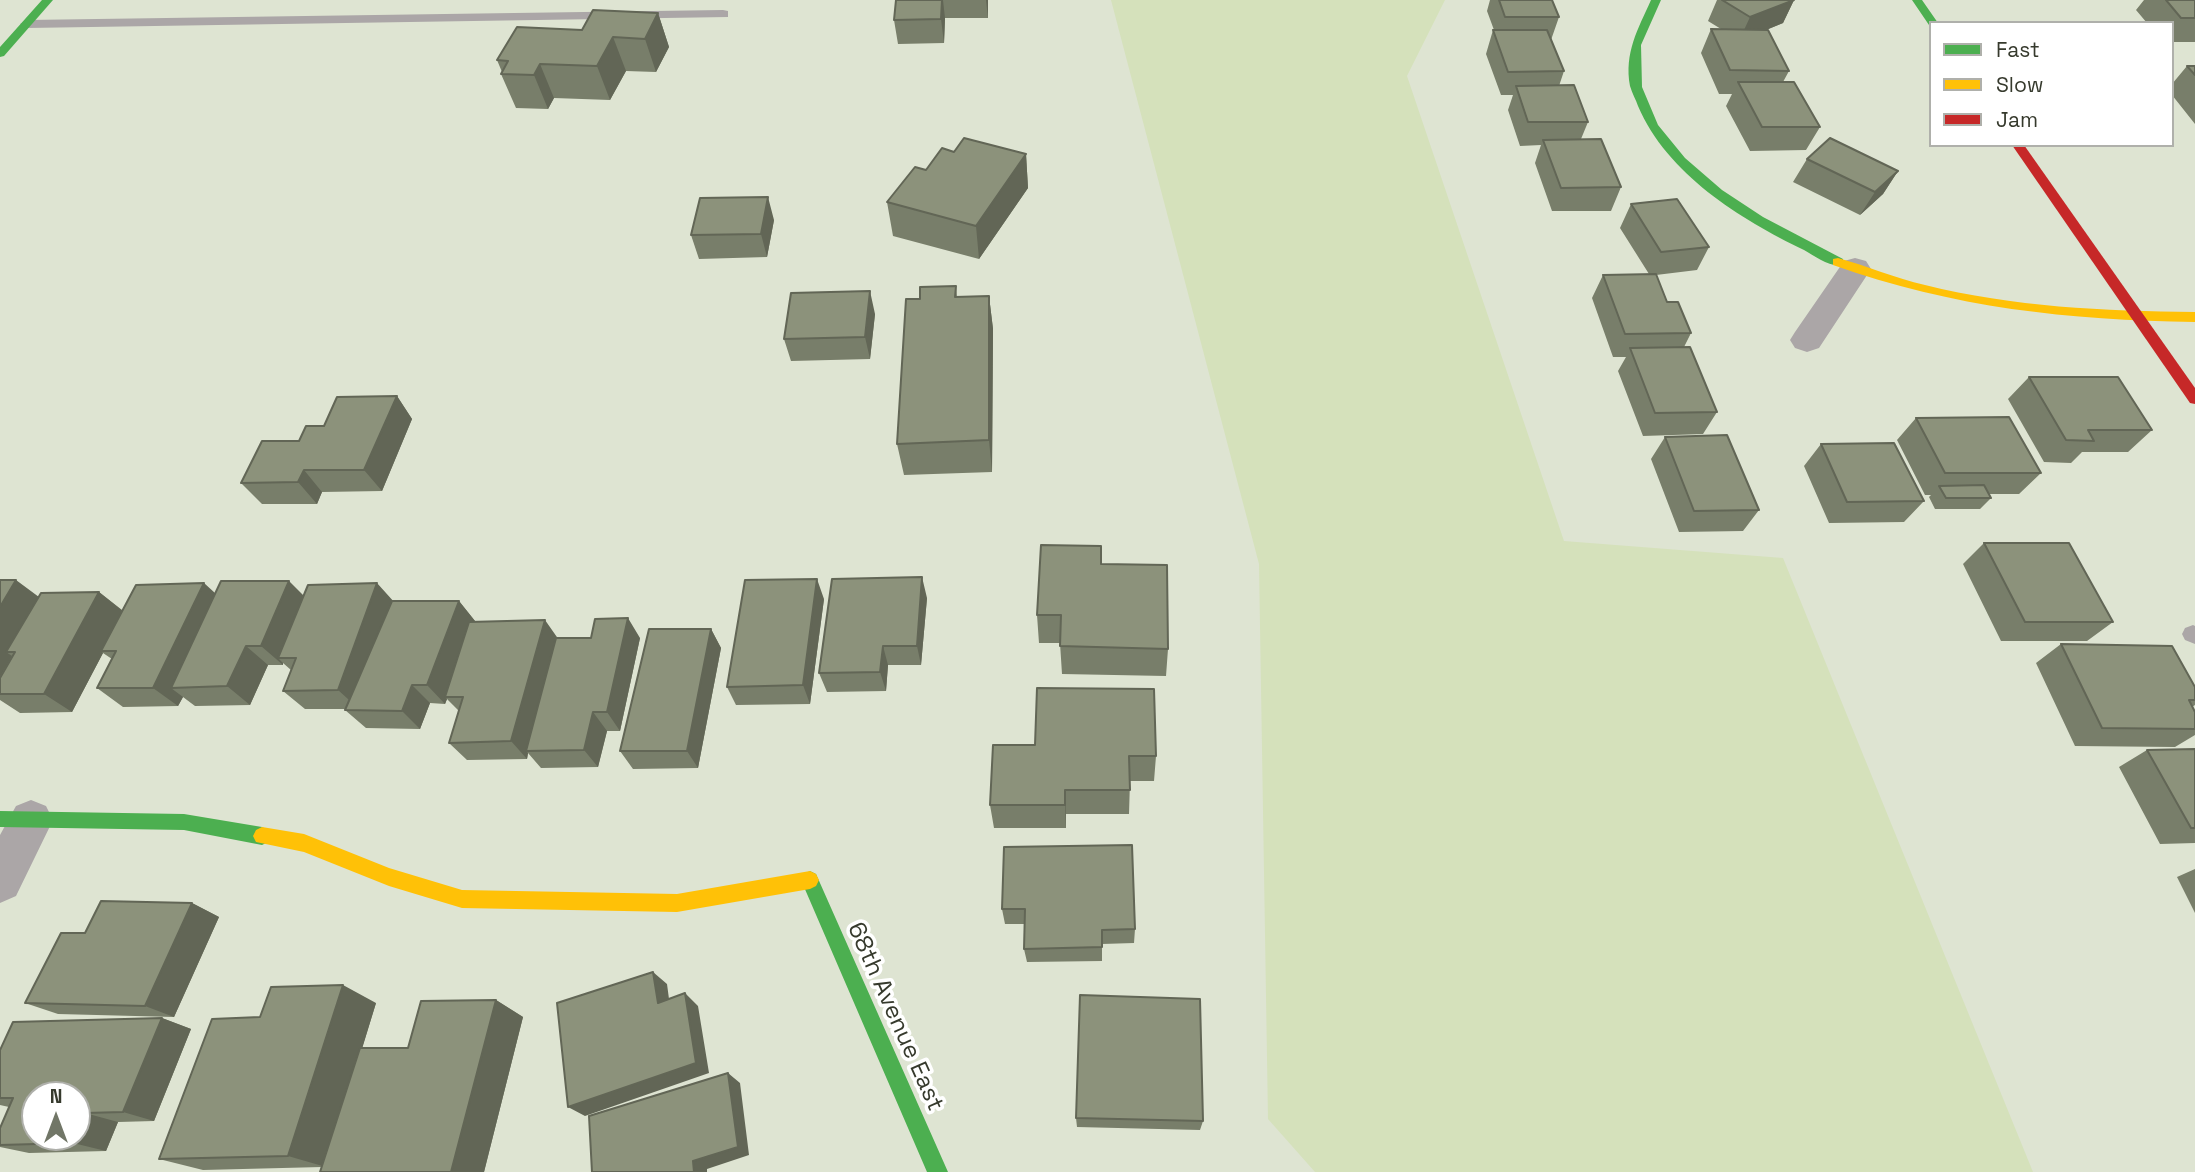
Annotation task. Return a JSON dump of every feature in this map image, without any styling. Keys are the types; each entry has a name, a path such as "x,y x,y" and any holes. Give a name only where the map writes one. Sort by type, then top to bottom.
{"street":[{"path":"0,54 48,0"},
{"path":"1656,0 1642,18 1633,44 1632,71 1640,101 1656,130 1689,168 1713,191 1754,219 1795,243 1856,269 1910,288 1979,304 2034,312 2138,318 2195,317"},
{"path":"1917,0 1932,21"},
{"path":"2019,147 2195,400"},
{"path":"1807,340 1856,269"},
{"path":"0,881 16,820"},
{"name":"68th Avenue East","path":"16,820 184,822 304,843 389,877 462,899 677,903 811,880 938,1172"}],"lane":[{"path":"27,24 723,14"}],"green space":[{"path":"1111,0 1445,0 1407,76 1564,541 1783,558 2033,1172 1315,1172 1268,1119 1259,564"}],"building":[{"path":"896,0 942,0 941,19 894,20"},
{"path":"1499,0 1552,0 1559,17 1505,17"},
{"path":"1722,0 1794,0 1750,17"},
{"path":"2166,0 2195,0 2195,18 2181,18"},
{"path":"593,10 658,13 645,39 613,37 597,66 540,64 534,75 501,74 508,61 497,60 517,27 582,30"},
{"path":"1711,29 1768,30 1789,71 1730,70"},
{"path":"1493,30 1547,30 1564,71 1508,72"},
{"path":"2187,66 2195,66 2195,75"},
{"path":"1738,82 1794,82 1820,127 1762,127"},
{"path":"1574,85 1588,122 1528,122 1516,86"},
{"path":"964,138 1026,154 976,226 887,202 915,167 926,170 942,148 954,152"},
{"path":"1830,138 1898,171 1875,192 1807,159"},
{"path":"1601,139 1621,187 1561,188 1543,140"},
{"path":"768,197 761,234 691,235 700,198"},
{"path":"1677,199 1709,247 1661,252 1631,204"},
{"path":"1656,274 1667,302 1678,302 1691,333 1625,334 1603,275"},
{"path":"956,286 955,297 989,296 989,440 897,444 906,299 920,299 920,287"},
{"path":"870,291 865,337 784,339 791,293"},
{"path":"1690,347 1717,412 1655,413 1630,348"},
{"path":"2029,377 2118,377 2152,430 2088,430 2094,441 2066,440"},
{"path":"397,396 364,470 304,470 298,482 241,483 262,441 299,441 306,426 324,426 337,397"},
{"path":"2009,417 2041,473 1945,473 1916,418"},
{"path":"1727,435 1759,510 1694,511 1665,437"},
{"path":"1894,443 1924,501 1847,502 1821,444"},
{"path":"1984,485 1991,498 1946,498 1939,486"},
{"path":"1984,543 2069,543 2113,622 2025,622"},
{"path":"1041,545 1101,546 1101,564 1167,565 1168,649 1060,646 1061,615 1037,615"},
{"path":"922,577 917,646 883,646 880,672 819,673 832,579"},
{"path":"817,579 803,685 727,687 745,580"},
{"path":"0,580 16,580 0,607"},
{"path":"221,581 289,581 261,646 246,646 227,686 171,688"},
{"path":"204,583 153,688 97,688 116,651 101,651 136,585"},
{"path":"377,583 338,690 283,691 296,658 278,658 308,585"},
{"path":"99,592 44,694 0,694 0,678 15,652 6,652 41,593"},
{"path":"392,601 459,601 427,685 412,685 402,711 345,710"},
{"path":"628,618 607,712 593,712 584,750 526,751 556,638 591,638 595,619"},
{"path":"545,620 511,741 449,743 463,697 445,697 469,622"},
{"path":"649,629 711,629 687,751 620,751"},
{"path":"2061,644 2172,646 2195,687 2195,700 2189,700 2195,712 2195,729 2102,728"},
{"path":"1037,688 1154,689 1156,756 1129,756 1130,790 1065,790 1065,805 990,805 993,745 1035,745"},
{"path":"2195,749 2195,828 2191,828 2147,750"},
{"path":"1132,845 1135,929 1102,930 1102,947 1024,949 1025,909 1002,909 1004,847"},
{"path":"101,901 192,903 145,1006 25,1003 61,933 85,933"},
{"path":"653,972 658,1003 685,993 696,1063 568,1107 557,1003"},
{"path":"343,985 288,1156 159,1159 212,1019 260,1017 271,987"},
{"path":"1080,995 1200,999 1203,1121 1076,1118"},
{"path":"496,1000 451,1172 320,1172 360,1048 408,1048 421,1001"},
{"path":"162,1018 123,1112 91,1113 91,1081 21,1081 21,1144 0,1145 0,1128 13,1098 0,1098 0,1050 13,1022"},
{"path":"728,1073 738,1147 693,1161 694,1172 592,1172 589,1116"}],"traffic: fast":[{"path":"0,54 48,0"},
{"path":"1656,0 1636,45 1636,87 1652,126 1681,161 1718,193 1759,220 1838,262"},
{"path":"1917,0 1932,21"},
{"path":"0,819 184,822 262,836"},
{"path":"810,880 938,1172"}],"traffic: slow":[{"path":"1838,262 1925,290 2013,306 2104,315 2195,317"},
{"path":"262,836 304,843 389,877 462,899 677,903 810,880"}],"traffic: jam":[{"path":"2019,147 2195,399"}]}
